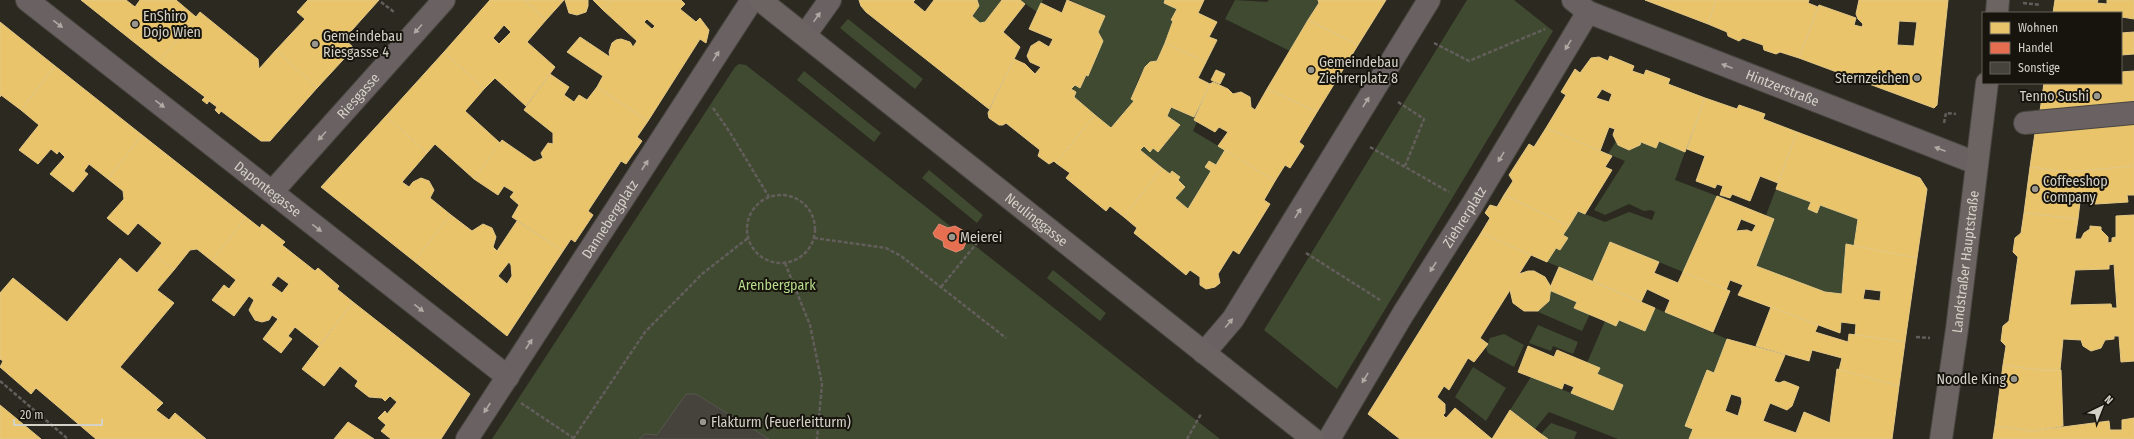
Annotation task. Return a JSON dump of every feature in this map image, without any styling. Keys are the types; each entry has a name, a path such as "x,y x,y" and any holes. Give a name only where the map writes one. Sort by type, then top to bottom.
{"street":[{"name":"Dapontegasse","path":"27,0 508,377"},
{"name":"Riesgasse","path":"272,192 444,0"},
{"name":"Dannebergplatz","path":"467,439 752,0"},
{"name":"Neulinggasse","path":"760,0 1313,439"},
{"path":"805,35 830,0"},
{"path":"1204,353 1233,319 1429,0"},
{"path":"1998,12 2007,1"},
{"name":"Hintzerstraße","path":"1580,6 1976,163"},
{"name":"Ziehrerplatz","path":"1329,439 1403,314 1472,205 1580,6"},
{"name":"Landstraßer Hauptstraße","path":"1941,439 1957,329 1976,163 1987,84"},
{"path":"2025,123 2134,113"}],"path":[{"path":"2007,1 2041,5"},
{"path":"381,2 394,12"},
{"path":"1434,42 1469,61 1548,28"},
{"path":"696,86 729,131 769,197"},
{"path":"1398,102 1424,119 1405,166"},
{"path":"1370,147 1472,205"},
{"path":"779,195 790,196 800,200 807,208 815,227 814,238 810,247 803,255 795,260 785,263 766,260 752,247 748,238 748,218 753,209 760,202 769,197 779,195"},
{"path":"520,403 574,439 645,332 702,274 748,238"},
{"path":"814,238 886,248 901,256 1006,338"},
{"path":"941,287 981,238"},
{"path":"1306,253 1403,314"},
{"path":"785,263 810,325 822,384 817,439"},
{"path":"1916,337 1932,339"},
{"path":"0,381 68,439"},
{"path":"1187,439 1201,414"}],"green space":[{"path":"977,0 1002,0 985,22 980,23 972,16 979,6"},
{"path":"1020,0 1043,0 1037,12"},
{"path":"1070,0 1165,0 1164,3 1177,9 1171,20 1173,21 1169,31 1170,32 1157,61 1147,66 1143,71 1131,98 1134,101 1111,128 1074,97 1071,89 1075,85 1080,88 1086,75 1087,76 1098,32 1105,16"},
{"path":"1235,0 1267,2 1269,0 1318,0 1319,3 1290,51 1225,19"},
{"path":"1467,0 1514,0 1553,31 1337,389 1264,330"},
{"path":"848,19 923,79 915,89 840,28"},
{"name":"Arenbergpark","path":"739,64 746,65 1220,439 492,439 735,67"},
{"path":"804,71 881,133 874,142 797,80"},
{"path":"1171,107 1194,117 1194,120 1197,122 1193,131 1225,150 1216,165 1209,161 1205,167 1211,171 1188,209 1175,198 1185,187 1178,180 1180,177 1170,174 1140,150 1144,146 1150,151 1153,148 1158,152 1180,126 1167,116"},
{"path":"1616,141 1618,145 1629,149 1641,142 1656,148 1659,141 1685,152 1675,180 1717,196 1683,272 1611,242 1593,281 1547,262 1556,248 1560,250 1568,238 1563,235 1578,211 1605,222 1629,212 1652,220 1655,212 1651,210 1644,211 1629,204 1605,215 1594,210 1625,161 1608,154"},
{"path":"929,170 983,215 977,223 922,178"},
{"path":"1776,189 1811,202 1809,209 1817,213 1820,205 1858,219 1854,246 1846,244 1842,294 1825,292 1756,266 1774,219 1766,215"},
{"path":"1053,270 1106,313 1100,321 1047,278"},
{"path":"1551,291 1577,302 1574,308 1590,314 1582,331 1536,311 1546,304"},
{"path":"1655,308 1727,339 1714,373 1708,370 1686,426 1693,429 1689,439 1618,439 1549,412 1535,429 1510,410 1531,377 1613,410 1623,385 1597,374 1600,368 1587,363 1605,321 1616,326 1619,320 1645,331"},
{"path":"1538,325 1578,342 1573,354 1553,346 1551,351 1529,343"},
{"path":"1504,334 1524,345 1514,367 1488,353 1486,348 1490,338"},
{"path":"1473,367 1506,388 1486,421 1455,397"},
{"path":"1551,423 1577,432 1574,439 1548,439 1541,434"}],"building: Wohnen":[{"path":"81,0 126,0 135,7 140,0 176,0 196,17 159,62"},
{"name":"Gemeindebau Riesgasse 4","path":"308,0 379,0 344,39 354,48 317,88 276,50 305,19 297,12"},
{"path":"490,0 524,0 546,20 527,42 555,67 526,106 495,78 484,89 444,52","holes":["504,25 511,32 499,44 493,38"]},
{"path":"524,0 564,0 546,20"},
{"path":"565,0 588,0 586,12 577,15 569,13"},
{"path":"593,0 612,0 603,10"},
{"path":"612,0 681,0 685,4 680,9 696,22 700,18 709,30 706,43 700,39 648,121 597,87 603,76 567,52 580,37 610,57 609,52 612,43 616,40 621,39 630,42 633,47 637,41 603,10","holes":["647,19 655,26 652,29 644,22"]},
{"path":"859,0 915,0 913,2 925,12 934,0 977,0 979,6 972,16 980,23 985,22 1002,0 1020,0 1025,4 1003,32 1020,47 989,109 866,12 861,6"},
{"path":"1067,0 1105,16 1098,32 1103,41 1088,76 1086,75 1080,88 1075,85 1071,89 1076,92 1074,97 1095,115 1056,163 1054,161 1049,164 1038,156 1040,150 1006,123 999,125 989,118 988,113 1014,59 1025,64 1035,74 1041,67 1030,62 1027,56 1031,46 1039,41 1049,47 1053,39 1029,29 1041,3 1062,13"},
{"path":"1165,0 1204,0 1198,13 1217,22 1209,37 1217,40 1206,62 1165,43 1173,21 1171,20 1177,9 1164,3"},
{"path":"1318,0 1386,0 1358,45 1308,20 1319,3"},
{"path":"1645,0 1716,0 1708,24"},
{"path":"1716,0 1809,0 1808,3 1818,7 1799,58 1780,52 1776,54 1764,50 1763,45 1743,38 1739,41 1728,36 1727,32 1708,24"},
{"path":"1859,0 1948,0 1937,105 1934,108 1799,58 1819,5 1856,18 1854,25 1862,27 1863,24 1858,19 1856,14","holes":["1899,21 1917,22 1914,46 1897,45"]},
{"path":"2055,0 2098,0 2097,3 2107,4 2107,0 2134,0 2134,19 2122,17 2122,12 2053,12"},
{"path":"200,12 258,59 259,69 276,50 317,88 270,141 261,141 221,111 219,114 215,110 217,107 209,101 207,104 202,100 205,97 159,62"},
{"name":"Gemeindebau Ziehrerplatz 8","path":"1308,20 1358,45 1317,112 1267,89"},
{"path":"0,22 55,66 21,110 1,95 0,97"},
{"path":"2134,32 2134,54 2122,55 2122,33"},
{"path":"1165,43 1206,62 1198,78 1210,84 1194,117 1171,107 1167,116 1180,125 1158,152 1153,148 1150,152 1144,146 1140,150 1162,168 1124,217 1110,206 1106,211 1066,178 1070,173 1056,163 1095,115 1111,128 1134,101 1131,99 1145,67 1150,62 1157,61"},
{"path":"444,52 484,89 465,111 500,143 474,179 435,144 427,153 386,116"},
{"path":"1610,56 1634,66 1632,71 1644,75 1646,70 1670,79 1668,84 1705,98 1685,152 1659,141 1656,148 1641,142 1640,145 1629,150 1618,145 1613,135 1615,129 1609,127 1600,151 1546,128 1566,95 1561,92 1575,69 1580,73 1591,58 1599,57 1608,61","holes":["1602,89 1612,94 1609,102 1596,98"]},
{"path":"55,66 142,135 108,179 89,164 84,171 88,174 73,192 50,174 65,157 59,151 57,154 51,149 38,164 19,150 39,125 21,110"},
{"path":"1216,70 1225,74 1220,84 1211,80"},
{"path":"2134,71 2134,102 2040,111 2044,84 2122,84 2122,72"},
{"path":"550,74 569,87 564,95 574,102 579,95 587,100 597,87 648,121 637,137 642,141 626,164 621,161 588,211 593,215 575,242 571,239 563,251 512,217 519,205 510,197 514,192 504,186 498,195 474,179 502,140 534,162 543,158 541,153 548,143 553,144 553,133 524,110"},
{"path":"1213,82 1228,89 1233,94 1241,92 1250,97 1251,107 1255,110 1267,89 1317,112 1299,142 1304,146 1290,168 1285,165 1275,181 1218,146 1228,132 1219,127 1215,132 1194,120 1210,84"},
{"path":"1705,98 1737,109 1739,105 1765,114 1763,119 1797,132 1778,183 1760,176 1750,201 1732,194 1730,198 1720,195 1723,186 1717,184 1715,188 1696,181 1705,156 1687,149"},
{"path":"2100,105 2102,127 2121,126 2120,113 2134,112 2134,166 2069,172 2030,167 2035,133 2089,128 2087,106"},
{"path":"386,116 427,153 402,182 409,187 413,182 421,178 429,181 434,190 430,198 451,215 414,261 321,187"},
{"path":"1546,128 1612,156 1605,167 1612,170 1585,214 1578,211 1569,226 1504,195 1513,181 1509,175 1529,144 1534,147"},
{"path":"1797,132 1920,178 1927,189 1917,258 1854,246 1858,219 1820,205 1817,213 1808,209 1811,202 1776,189"},
{"path":"142,135 246,217 212,261 197,249 190,250 174,270 153,254 162,243 138,223 128,235 107,218 124,199 123,191 108,179"},
{"path":"1225,150 1275,181 1264,200 1270,204 1239,254 1233,250 1218,274 1220,283 1215,287 1206,289 1200,285 1200,277 1190,270 1186,275 1134,233 1137,228 1124,217 1162,168 1170,174 1172,171 1180,177 1178,180 1185,187 1175,198 1188,209 1211,171 1205,167 1209,161 1216,165"},
{"path":"2134,166 2134,195 2127,195 2128,202 2096,204 2080,202 2078,219 2024,213 2030,167 2069,172"},
{"path":"1504,195 1569,226 1563,235 1568,238 1560,250 1556,248 1547,262 1481,233 1490,218 1485,213 1490,205 1497,207"},
{"path":"1717,196 1774,219 1756,266 1825,292 1842,294 1846,244 1917,258 1905,342 1855,335 1856,324 1841,322 1840,333 1738,295 1743,285 1730,280 1726,290 1683,272","holes":["1741,219 1756,225 1752,232 1747,230 1736,231","1865,289 1881,291 1880,301 1863,299"]},
{"path":"2024,213 2078,219 2075,239 2081,239 2084,233 2090,229 2090,226 2101,227 2101,230 2108,237 2108,243 2112,242 2112,238 2116,237 2116,216 2134,215 2134,361 2121,362 2119,336 2114,336 2114,339 2105,340 2101,348 2091,351 2083,346 2081,340 2063,339 2060,370 2038,370 2003,365 2006,346 2001,341 2003,326 2009,321 2018,257 2013,252 2015,238 2021,233","holes":["2114,264 2117,308 2112,308 2111,304 2070,305 2075,270 2109,269 2109,265"]},
{"path":"451,215 472,231 483,224 492,228 496,237 493,247 497,251 517,221 563,251 507,336 414,261","holes":["509,262 511,265 512,276 507,284 498,276"]},
{"path":"246,217 260,228 262,224 285,242 282,245 315,271 318,268 339,286 337,289 353,302 319,346 295,327 288,336 292,339 281,353 263,339 278,319 272,315 269,320 262,322 255,320 249,310 254,300 249,296 234,316 212,300 224,285 229,289 236,280 212,261","holes":["278,276 289,284 282,293 271,285"]},
{"path":"1481,233 1531,255 1519,274 1534,271 1545,277 1551,287 1549,301 1538,311 1524,311 1513,303 1510,290 1480,338 1488,344 1474,362 1468,358 1449,390 1444,386 1437,397 1445,404 1445,413 1443,415 1446,418 1455,408 1492,439 1400,439 1368,414"},
{"path":"1610,242 1659,262 1654,273 1678,283 1683,272 1730,291 1713,332 1665,312 1670,300 1647,289 1641,302 1593,281"},
{"path":"153,254 174,270 157,290 174,303 120,367 163,403 156,410 169,420 175,413 206,439 96,439 36,388 31,394 0,367 3,361 0,359 0,293 13,278 67,322 120,258 137,273"},
{"path":"1559,267 1655,308 1645,331 1619,320 1616,326 1574,308 1577,302 1549,290"},
{"path":"353,302 470,394 441,439 391,439 381,431 386,425 378,418 385,411 387,414 397,402 390,396 385,401 382,398 369,397 355,386 358,381 340,366 324,386 302,369"},
{"path":"1771,307 1818,325 1815,332 1848,342 1849,334 1905,342 1899,386 1839,370 1842,358 1812,350 1809,361 1756,346"},
{"path":"1727,339 1785,355 1774,381 1779,383 1784,381 1799,387 1792,406 1787,410 1770,403 1763,421 1796,433 1804,412 1830,423 1837,369 1899,386 1892,439 1689,439 1693,429 1685,426 1707,370 1714,373","holes":["1731,394 1741,397 1742,402 1738,416 1725,411"]},
{"path":"1528,346 1554,357 1557,350 1600,368 1597,374 1623,385 1613,410 1571,393 1574,387 1564,383 1562,389 1518,372"},
{"path":"2003,365 2038,370 2061,370 2063,426 2032,431 1995,426"},
{"path":"0,405 41,439 0,439"},
{"path":"1510,410 1541,434 1548,439 1492,439"},
{"path":"2134,418 2134,439 1993,439 1995,426 2032,431 2109,421 2110,430 2122,430 2122,420"},
{"path":"348,422 374,439 334,439"}],"building: Handel":[{"name":"Meierei","path":"939,224 948,228 955,226 966,232 968,238 963,249 956,252 944,247 943,241 935,237 933,233"}],"building: Sonstige":[{"name":"Flakturm (Feuerleitturm)","path":"686,394 696,394 769,439 639,439 645,434 657,435"}],"place":[{"name":"EnShiro Dojo Wien","path":"135,24"},
{"name":"Gemeindebau Riesgasse 4","path":"315,44"},
{"name":"Gemeindebau Ziehrerplatz 8","path":"1311,70"},
{"name":"Sternzeichen","path":"1917,78"},
{"name":"Tenno Sushi","path":"2097,96"},
{"name":"Coffeeshop Company","path":"2035,189"},
{"name":"Meierei","path":"952,237"},
{"name":"Noodle King","path":"2014,379"},
{"name":"Flakturm (Feuerleitturm)","path":"703,422"}]}
